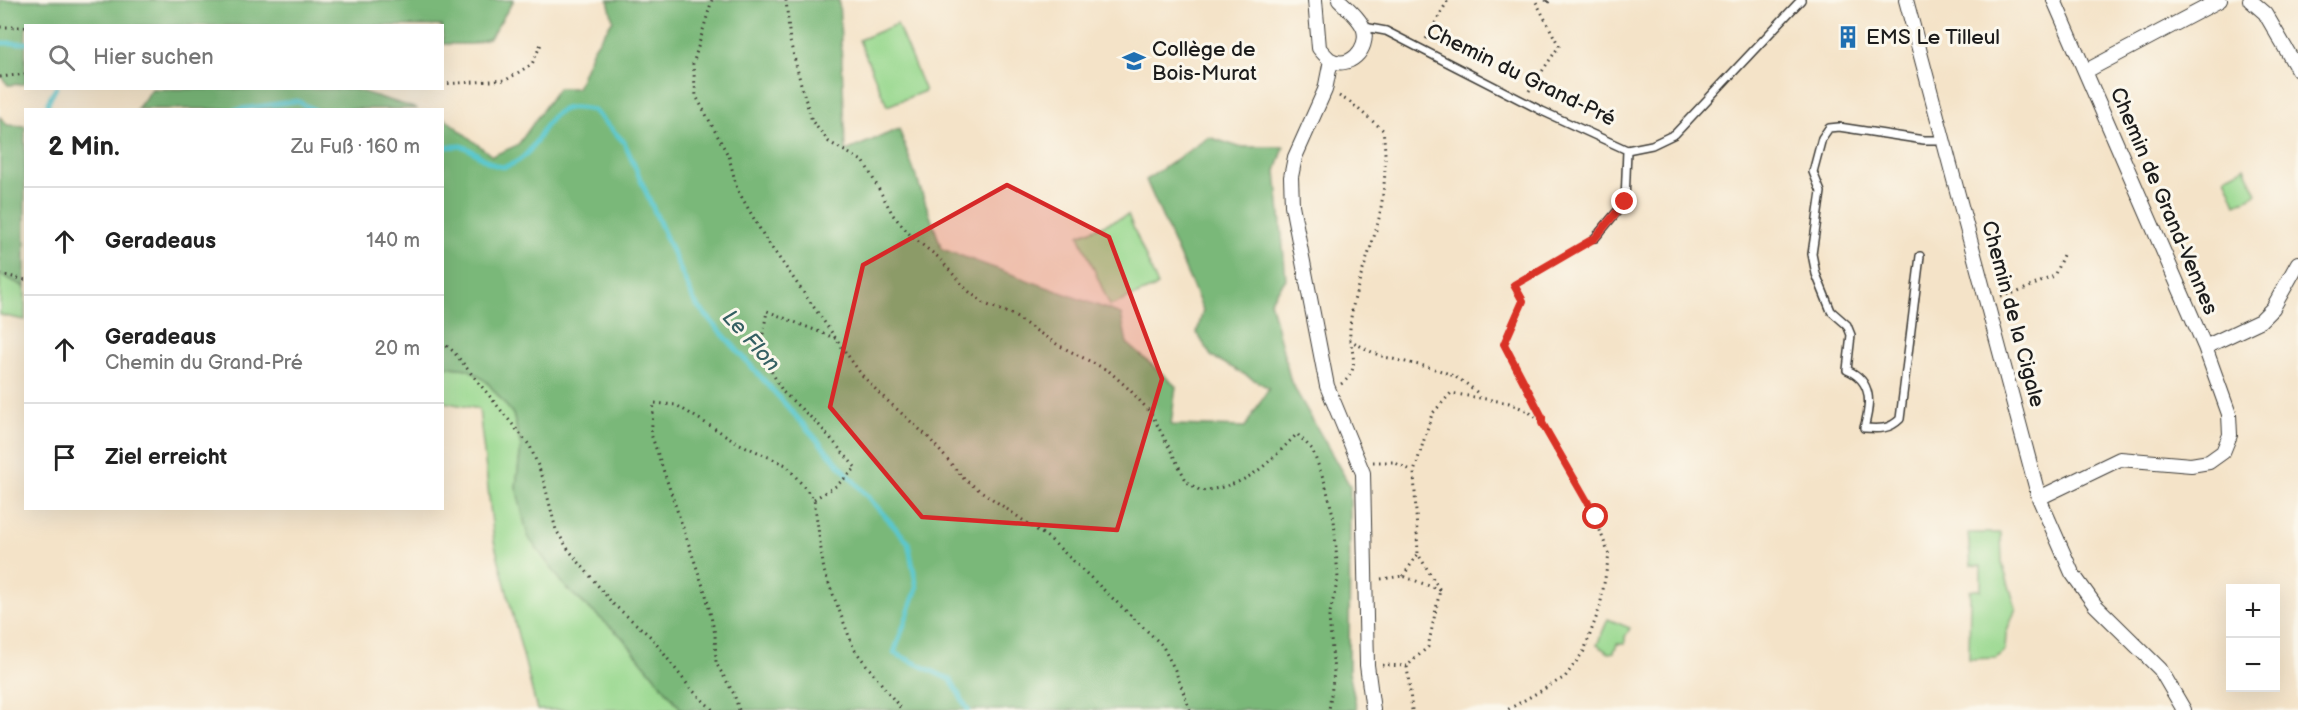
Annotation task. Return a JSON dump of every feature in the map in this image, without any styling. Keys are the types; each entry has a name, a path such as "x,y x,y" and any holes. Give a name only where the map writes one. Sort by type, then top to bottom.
{"street":[{"path":"1315,0 1319,48 1331,60 1346,62 1358,56 1366,41 1364,27 1339,0"},
{"name":"Chemin de la Cigale","path":"1906,0 2039,498 2072,573 2095,605 2160,669 2184,710"},
{"name":"Chemin de Grand-Vennes","path":"2039,498 2120,459 2191,465 2209,462 2223,452 2230,435 2229,414 2205,347 2054,0"},
{"name":"Chemin de Grand-Vennes","path":"2086,71 2218,0"},
{"path":"2250,0 2265,13 2298,70"},
{"path":"1331,60 1325,90 1295,157 1290,177 1292,205 1327,386 1363,473 1367,664 1373,710"},
{"name":"Chemin de Grand-Vennes","path":"2205,347 2260,321 2273,308 2298,263"}],"lane":[{"name":"Chemin du Grand-Pré","path":"1364,27 1386,31 1522,102 1627,150 1652,146 1675,134 1801,0"},
{"path":"1920,256 1900,419 1894,425 1879,430 1864,428 1870,407 1869,390 1856,373 1847,370 1851,335 1847,325 1831,311 1816,274 1812,254 1821,192 1813,172 1822,138 1829,128 1839,127 1924,140 1945,140"},
{"name":"Chemin du Grand-Pré","path":"1595,238 1625,202 1627,150"}],"path":[{"path":"712,0 693,64 696,96 709,124 722,143 745,206 765,238 861,374 928,436 965,480 1050,539 1162,645 1175,670 1190,710"},
{"path":"786,0 790,41 802,88 812,121 829,142 864,162 893,215 912,237 938,257 967,290 985,304 1011,314 1058,345 1109,371 1130,390 1151,413 1187,482 1202,491 1227,488 1252,477 1298,434 1312,449 1325,483 1334,519 1338,579 1329,617 1334,672 1329,710"},
{"path":"1420,49 1448,0"},
{"path":"1522,102 1559,46 1535,0"},
{"path":"0,27 24,27"},
{"path":"444,84 506,80 532,64 541,44"},
{"path":"0,77 24,74"},
{"path":"1334,94 1350,102 1383,130 1387,156 1379,217 1349,319 1355,364 1348,379 1338,386"},
{"path":"1542,423 1542,417 1504,344 1523,301 1514,285 1595,238"},
{"path":"2000,296 2018,292 2054,276 2063,255"},
{"path":"0,274 24,280"},
{"path":"814,499 836,486 856,468 819,425 783,392 760,351 767,310 839,340"},
{"path":"1350,340 1387,358 1439,368 1464,381 1481,397"},
{"path":"444,344 453,351 530,446 543,478 556,530 568,549 613,604 651,637 691,689 713,710"},
{"path":"1377,665 1407,666 1428,647 1440,590 1418,554 1414,472 1432,414 1451,393 1481,397 1528,411 1542,423 1596,517 1609,555 1600,607 1584,651 1565,677 1507,710"},
{"path":"739,710 734,694 716,663 715,634 706,595 651,434 654,403 676,405 740,444 786,465 814,499 824,571 854,649 902,710"},
{"path":"1369,462 1393,462 1414,472"},
{"path":"1403,576 1418,554"},
{"path":"1376,579 1403,576 1440,590"},
{"path":"1407,666 1412,710"}],"highlighted area":[{"path":"1007,185 1109,237 1162,379 1117,530 922,517 830,407 863,265"}],"green space":[{"path":"0,0 514,0 490,38 472,44 444,44 444,24 24,24 24,84 8,85 0,75"},
{"path":"608,0 839,0 846,151 899,129 942,249 1121,314 1127,343 1176,386 1171,425 1245,427 1269,388 1211,356 1197,333 1203,310 1146,180 1209,137 1239,147 1284,147 1276,171 1286,279 1270,301 1291,382 1350,486 1349,672 1357,710 682,710 622,637 567,589 528,537 516,487 521,446 513,414 487,382 468,369 444,366 444,118 492,156 518,145 558,88 577,88 593,49 613,20"},
{"path":"897,24 925,91 887,106 859,40"},
{"path":"151,90 356,90 415,108 138,108"},
{"path":"0,117 7,125 24,126 24,286 0,274"},
{"path":"2245,167 2257,194 2236,204 2225,177"},
{"path":"1128,215 1158,286 1110,306 1079,235"},
{"path":"0,274 24,286 24,320 0,315"},
{"path":"444,366 468,369 487,382 513,414 521,446 516,487 567,589 622,637 682,710 537,710 494,541 479,409 444,402"},
{"path":"1968,533 2001,533 2002,563 2016,608 2006,634 2005,650 1996,658 1969,659 1970,590 1981,590 1981,566 1971,565"},
{"path":"1608,619 1630,628 1625,637 1625,644 1617,644 1614,652 1609,653 1597,645"}],"waterway":[{"name":"Le Flon","path":"0,43 24,43"},
{"name":"Le Flon","path":"48,108 48,102 55,90"},
{"name":"Le Flon","path":"248,108 297,101 311,108"},
{"name":"Le Flon","path":"444,147 461,146 490,163 501,167 507,166 518,161 527,153 552,118 569,108 593,110 624,142 695,303 908,542 917,588 894,653 951,680 968,710"}],"place":[{"name":"EMS Le Tilleul","path":"1848,37"},
{"name":"Collège de Bois-Murat","path":"1134,61"}],"route":[{"path":"1596,517 1542,423 1542,417 1504,344 1523,301 1514,285 1595,238 1625,202"}]}
